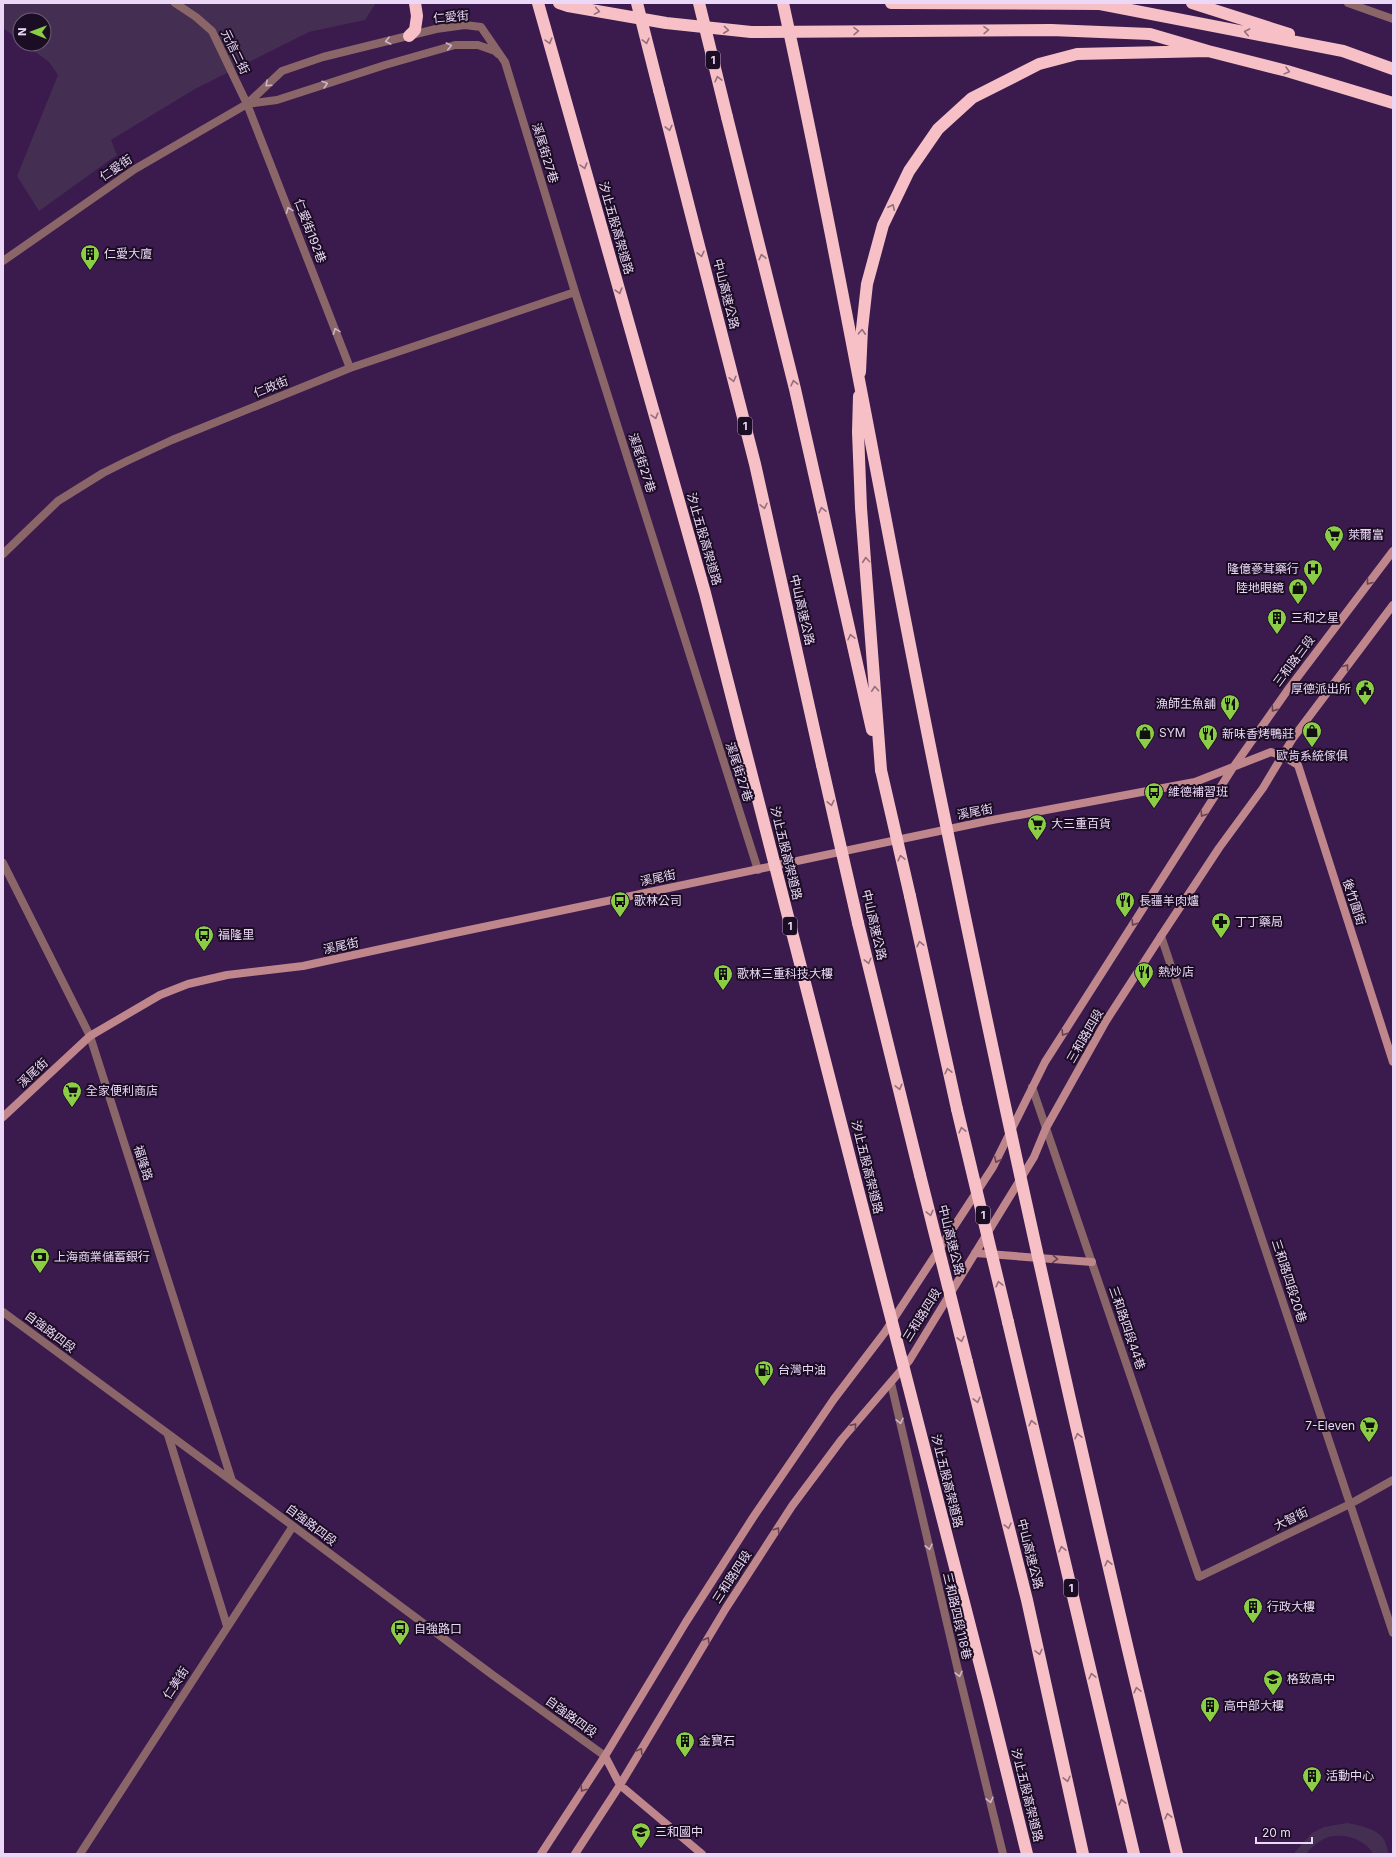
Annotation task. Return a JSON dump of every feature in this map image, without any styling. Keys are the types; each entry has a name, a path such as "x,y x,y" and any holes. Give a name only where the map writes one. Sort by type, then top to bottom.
{"highway":[{"path":"409,36 416,30 417,16 415,3"},
{"name":"汐止五股高架道路","path":"538,3 705,593 983,1676 1027,1854"},
{"path":"559,3 568,6 666,23 751,32 1051,30 1150,34 1208,51 1287,71 1393,103"},
{"name":"中山高速公路","path":"637,3 755,464 858,923 1027,1600 1083,1854"},
{"name":"1","path":"699,3 795,389 957,1109 1134,1854"},
{"path":"783,3 809,123 941,804 1032,1233 1128,1654 1177,1854"},
{"path":"891,3 1100,4 1343,51"},
{"path":"1192,3 1343,51 1393,70"},
{"path":"881,770 861,508 858,432 862,321 867,284 883,225 909,171 938,129 972,98 1039,64 1077,54 1208,51"}],"main road":[{"name":"三和路三段","path":"1232,769 1287,691 1393,551"},
{"path":"1283,756 1293,738 1393,605"},
{"name":"溪尾街","path":"3,1117 90,1036 160,995 188,984 227,975 303,966 987,821 1195,782 1232,769 1271,752 1283,756"},
{"name":"三和路四段","path":"575,1854 620,1785 726,1608 792,1506 842,1439 909,1361 1034,1157 1046,1128 1106,1021 1219,848 1263,788 1283,756"},
{"name":"後竹圍街","path":"1283,756 1298,765 1393,1062"},
{"name":"三和路四段","path":"541,1854 605,1756 686,1622 754,1516 834,1399 885,1332 993,1167 1032,1087 1046,1062 1232,769"},
{"path":"975,1253 1092,1262"},
{"path":"605,1756 620,1785 702,1854"}],"street":[{"name":"元信二街","path":"175,3 196,17 212,31 247,104"},
{"path":"1348,3 1393,19"},
{"name":"仁愛街","path":"3,261 135,169 247,104 282,71 323,57 436,29 465,25 481,27 505,62"},
{"name":"仁愛街","path":"247,104 277,100 385,65 455,45 478,45 495,51 505,62"},
{"name":"溪尾街27巷","path":"505,62 575,292 758,870"},
{"name":"仁愛街192巷","path":"247,104 350,368"},
{"name":"仁政街","path":"3,554 58,501 103,473 172,440 350,368 575,292"},
{"name":"福隆路","path":"3,863 90,1036 232,1481"},
{"name":"三和路四段20巷","path":"1161,936 1393,1633"},
{"name":"三和路四段44巷","path":"1032,1087 1199,1577"},
{"name":"自強路四段","path":"3,1312 494,1676 605,1756"},
{"name":"三和路四段118巷","path":"891,1383 958,1673 1003,1854"},
{"path":"168,1435 226,1626"},
{"name":"大智街","path":"1199,1577 1350,1504 1393,1480"},
{"name":"仁美街","path":"80,1854 226,1626 293,1526"}],"shaded area":[{"path":"3,3 376,3 365,20 309,32 195,89 111,140 117,155 39,211 17,176 58,75 49,62 35,52 52,52 52,12 12,12 12,35 3,28"},
{"path":"1347,1823 1376,1832 1384,1840 1389,1854 1373,1854 1369,1848 1359,1840 1345,1836 1332,1836 1315,1845 1306,1854 1293,1854 1312,1833 1324,1827"}],"place":[{"name":"仁愛大廈","path":"90,271"},
{"name":"萊爾富","path":"1334,552"},
{"name":"隆億蔘茸藥行","path":"1313,586"},
{"name":"陸地眼鏡","path":"1298,605"},
{"name":"三和之星","path":"1277,635"},
{"name":"厚德派出所","path":"1365,706"},
{"name":"漁師生魚舖","path":"1230,721"},
{"name":"歐肯系統傢俱","path":"1312,748"},
{"name":"SYM","path":"1145,750"},
{"name":"新味香烤鴨莊","path":"1208,751"},
{"name":"維德補習班","path":"1154,809"},
{"name":"大三重百貨","path":"1037,841"},
{"name":"歌林公司","path":"620,918"},
{"name":"長疆羊肉爐","path":"1125,918"},
{"name":"丁丁藥局","path":"1221,939"},
{"name":"福隆里","path":"204,952"},
{"name":"熱炒店","path":"1144,989"},
{"name":"歌林三重科技大樓","path":"723,991"},
{"name":"全家便利商店","path":"72,1108"},
{"name":"上海商業儲蓄銀行","path":"40,1274"},
{"name":"台灣中油","path":"764,1387"},
{"name":"7-Eleven","path":"1369,1443"},
{"name":"行政大樓","path":"1253,1624"},
{"name":"自強路口","path":"400,1646"},
{"name":"格致高中","path":"1273,1696"},
{"name":"高中部大樓","path":"1210,1723"},
{"name":"金寶石","path":"685,1758"},
{"name":"活動中心","path":"1312,1793"},
{"name":"三和國中","path":"641,1849"}]}
